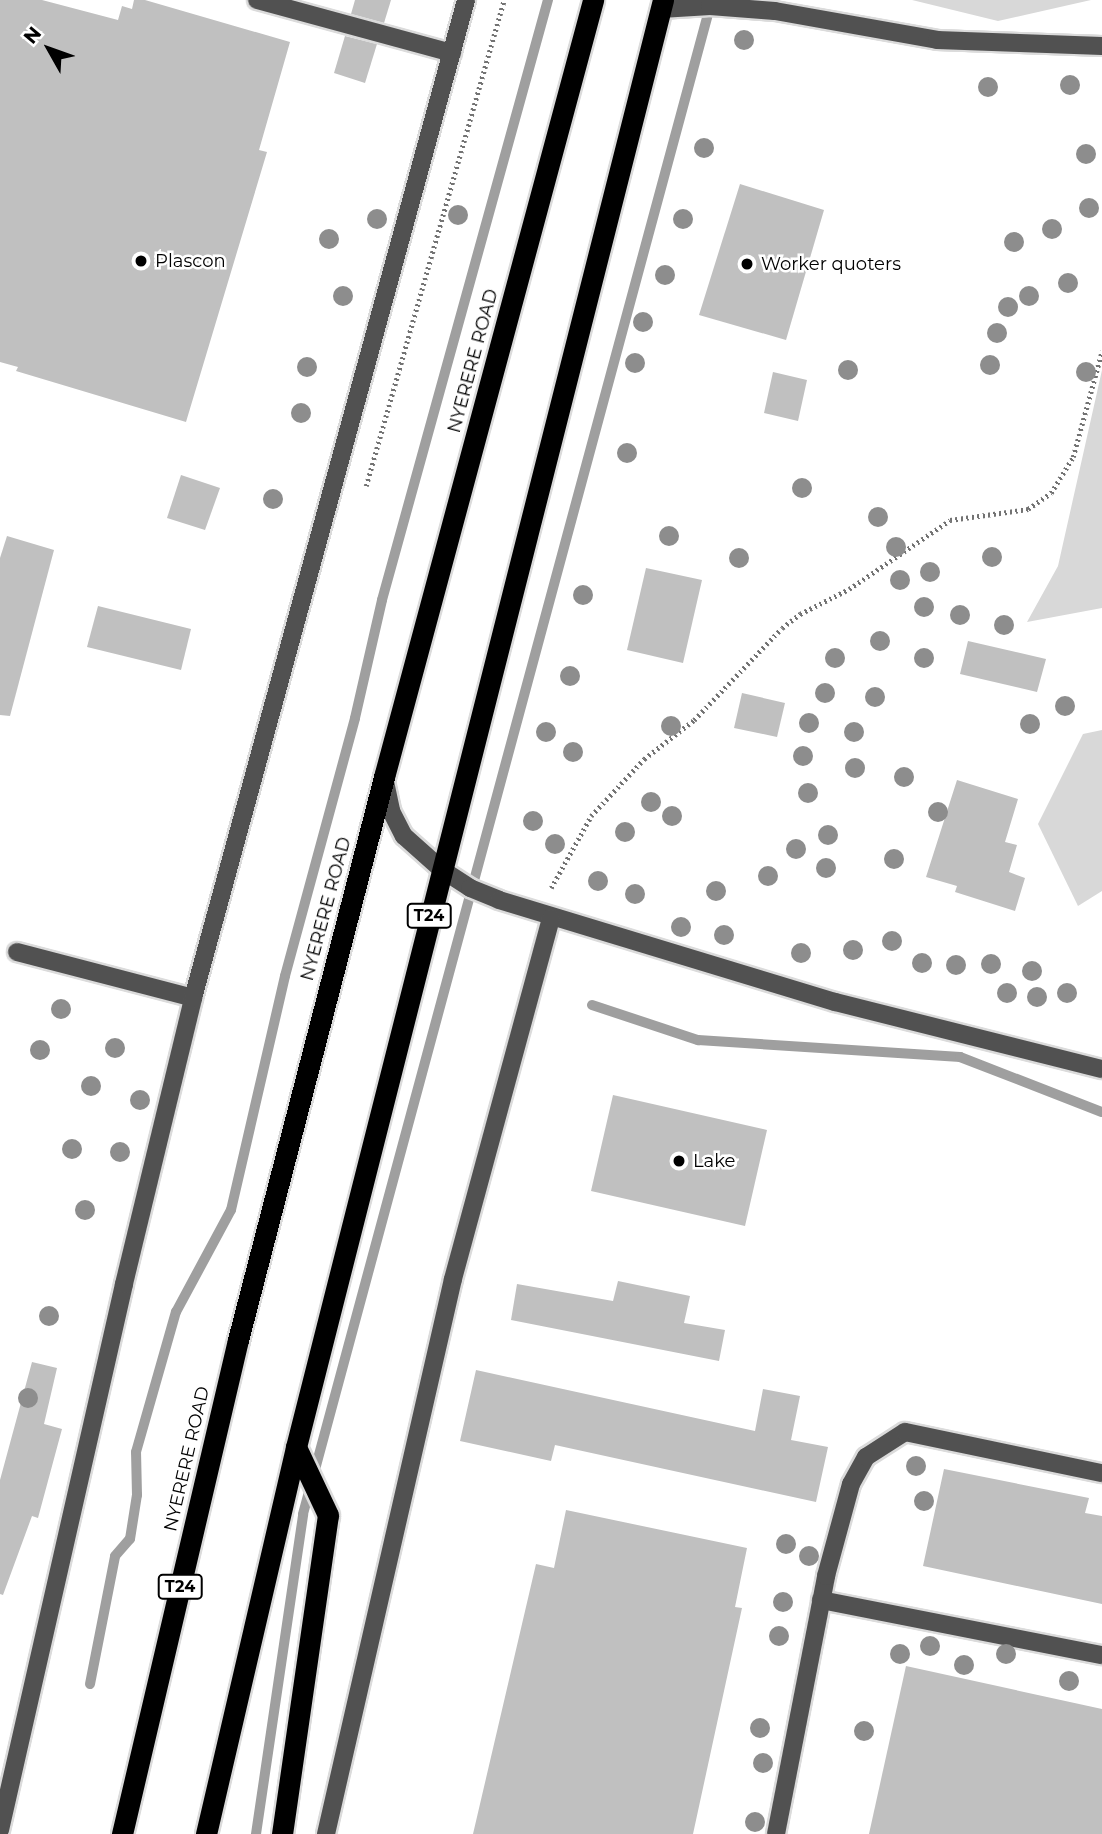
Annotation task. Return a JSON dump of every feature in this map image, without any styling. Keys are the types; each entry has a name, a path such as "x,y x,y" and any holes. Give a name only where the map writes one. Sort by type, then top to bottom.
{"highway":[{"name":"NYERERE ROAD","path":"122,1834 238,1340 384,777 593,0"},
{"name":"T24","path":"206,1834 296,1447 662,4"},
{"path":"282,1834 328,1515 296,1447"}],"street":[{"path":"257,0 452,53"},
{"path":"0,1830 124,1283 193,998 467,0"},
{"path":"662,4 776,5 937,40 1102,46"},
{"path":"384,777 391,811 404,836 441,869 470,888 544,916 835,1002 1102,1069"},
{"path":"326,1834 453,1279 544,916"},
{"path":"17,952 193,998"},
{"path":"776,1834 821,1600 851,1484 866,1457 905,1432 1102,1473"},
{"path":"821,1600 1102,1655"}],"path":[{"path":"363,493 504,0"},
{"path":"544,916 591,816 644,759 694,720 782,628 800,614 849,590 950,520 1028,509 1051,493 1073,457 1102,351"}],"shaded area":[{"path":"912,0 1091,0 998,21"},
{"path":"1102,370 1102,608 1027,622 1058,566"},
{"path":"1102,730 1102,891 1078,906 1038,824 1083,734"}],"building":[{"path":"0,0 42,0 118,20 122,6 132,9 134,0 145,0 290,42 259,150 267,152 186,422 16,371 18,367 0,362"},
{"path":"355,0 391,0 384,23 351,14"},
{"path":"345,36 377,44 365,83 334,73"},
{"path":"740,184 824,210 786,340 699,315"},
{"path":"773,372 807,380 798,421 764,413"},
{"path":"181,475 220,488 205,530 167,518"},
{"path":"7,536 54,550 10,716 0,715 0,558"},
{"path":"646,568 702,580 683,663 627,650"},
{"path":"98,606 191,629 181,670 87,647"},
{"path":"968,641 1046,659 1037,692 960,674"},
{"path":"742,693 785,703 777,737 734,728"},
{"path":"957,780 1018,799 1005,842 1017,845 1009,872 1025,878 1015,911 955,892 957,886 926,877"},
{"name":"Lake","path":"613,1095 767,1130 745,1226 591,1191"},
{"path":"618,1281 690,1296 684,1323 725,1330 719,1361 511,1320 517,1284 613,1301"},
{"path":"32,1362 57,1368 44,1424 62,1429 38,1518 32,1516 3,1595 0,1594 0,1480"},
{"path":"476,1370 755,1431 763,1389 800,1396 791,1440 828,1447 816,1502 555,1445 551,1461 460,1441"},
{"path":"944,1469 1089,1498 1085,1513 1102,1516 1102,1604 923,1566"},
{"path":"566,1510 747,1548 735,1607 742,1608 693,1834 473,1834 536,1564 554,1568"},
{"path":"906,1666 1102,1709 1102,1834 869,1834"}],"waterway":[{"path":"90,1684 115,1556 130,1539 137,1495 136,1452 176,1312 231,1210 285,976 355,718 382,600 548,0"},
{"path":"256,1834 303,1514 711,3"},
{"path":"592,1005 698,1040 960,1057 1102,1112"}],"place":[{"name":"Plascon","path":"141,261"},
{"name":"Worker quoters","path":"747,264"},
{"name":"Lake","path":"679,1161"}]}
